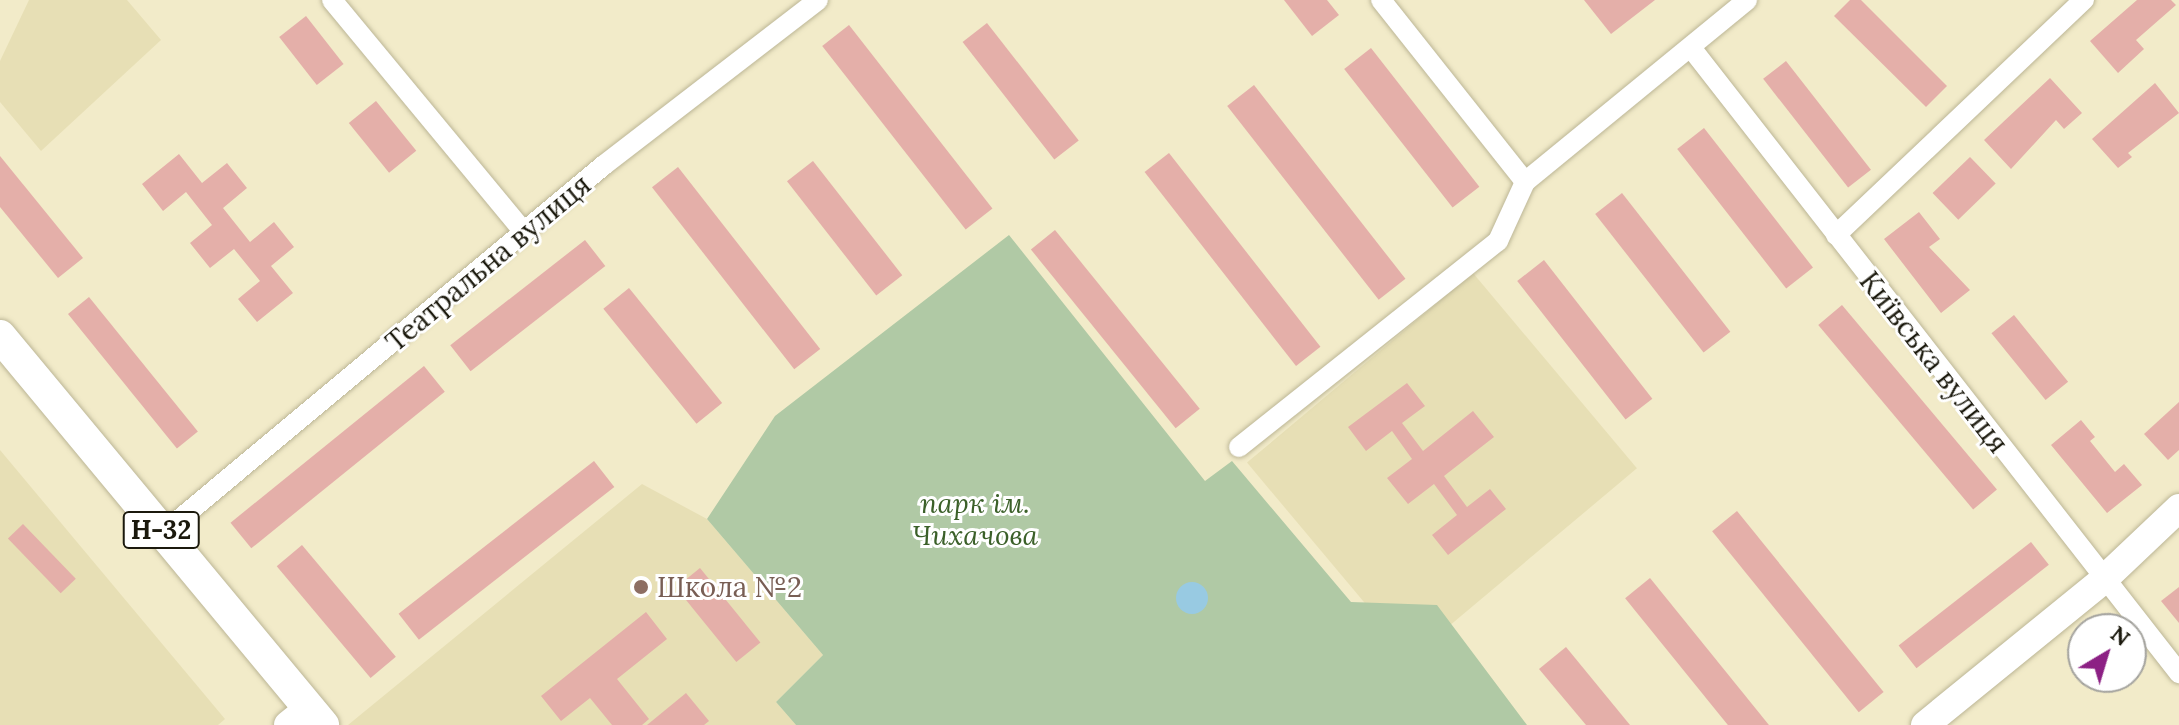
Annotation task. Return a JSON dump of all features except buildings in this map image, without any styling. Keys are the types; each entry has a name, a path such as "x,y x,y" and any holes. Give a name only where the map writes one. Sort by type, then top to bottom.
{"main road":[{"name":"Н-32","path":"0,336 163,533 307,719"}],"street":[{"path":"332,0 524,232"},
{"path":"1381,0 1525,182"},
{"path":"1239,447 1498,241 1525,182 1692,49 1747,0"},
{"path":"1836,235 2084,0"},
{"name":"Театральна вулиця","path":"163,533 524,232 810,3"},
{"name":"Київська вулиця","path":"1692,49 2102,581 2179,673"},
{"path":"1925,725 2102,581 2179,508"}],"shaded area":[{"path":"29,0 127,0 161,40 41,151 0,102 0,61"},
{"path":"1473,273 1637,468 1411,658 1247,463"},
{"path":"0,450 225,719 218,725 0,725"},
{"name":"Школа №2","path":"642,484 707,519 823,655 776,702 796,725 348,725"}],"green space":[{"name":"парк ім. Чихачова","path":"1009,235 1205,481 1232,461 1351,602 1437,605 1527,725 796,725 776,702 823,655 707,519 775,416"}],"water":[{"path":"1192,582 1204,586 1208,598 1204,610 1192,614 1180,610 1176,598 1180,586"}],"place":[{"name":"Школа №2","path":"641,587"}]}
